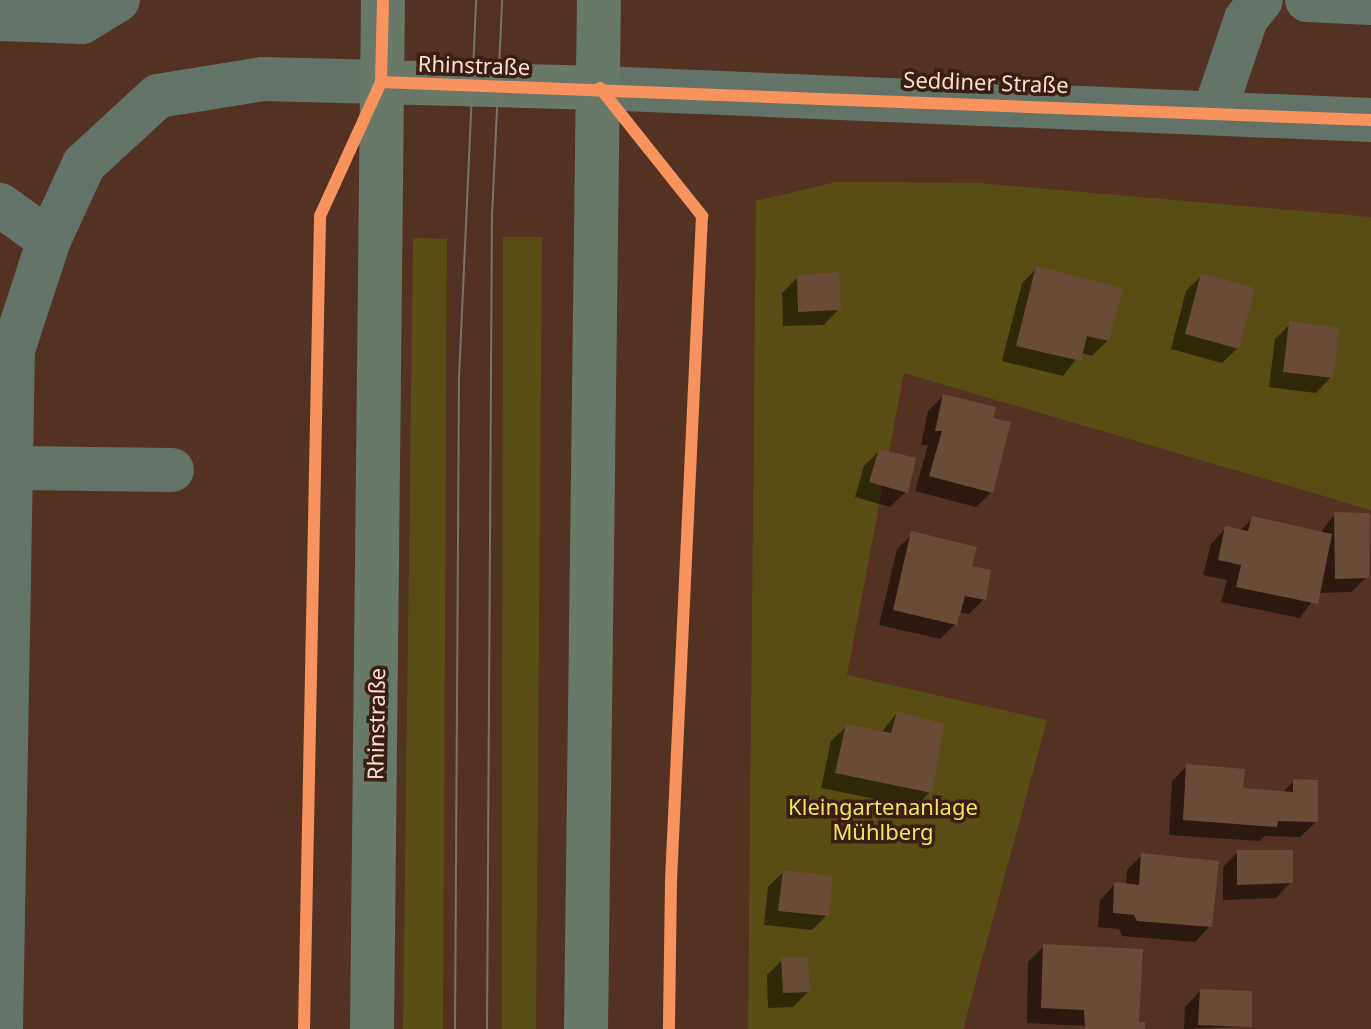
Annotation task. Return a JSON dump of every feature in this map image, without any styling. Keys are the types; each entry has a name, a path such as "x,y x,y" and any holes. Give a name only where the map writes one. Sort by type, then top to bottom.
{"main road":[{"name":"Rhinstraße","path":"372,1029 383,0"},
{"path":"586,1029 599,0"},
{"name":"Rhinstraße","path":"381,82 600,88"}],"street":[{"path":"0,19 82,22 118,0"},
{"path":"1215,110 1246,19 1261,0"},
{"name":"Rhinstraße","path":"1,1029 15,468 7,350 49,240 84,164 158,96 263,79 381,82"},
{"name":"Seddiner Straße","path":"600,88 1215,110 1371,120"},
{"path":"0,205 49,240"},
{"path":"15,468 172,470"}],"green space":[{"name":"Kleingartenanlage Mühlberg","path":"836,182 979,183 1371,217 1371,510 904,373 847,675 1047,720 963,1029 748,1029 756,201"},
{"path":"503,237 542,237 536,1029 502,1029"},
{"path":"413,238 447,239 443,1029 403,1029"}],"building":[{"path":"1036,266 1123,288 1109,341 1087,336 1081,361 1016,346"},
{"path":"839,272 841,310 798,312 797,275"},
{"path":"1201,273 1255,288 1239,349 1185,334"},
{"path":"1289,321 1339,328 1333,378 1283,372"},
{"path":"943,394 996,407 993,418 1011,422 993,493 929,476 942,431 935,431"},
{"path":"879,449 916,458 908,493 869,482"},
{"path":"1334,512 1370,513 1369,578 1335,579"},
{"path":"1252,516 1332,534 1318,604 1236,587 1241,565 1218,560 1225,526 1248,531"},
{"path":"911,531 977,547 972,566 991,570 986,600 965,596 957,625 893,610"},
{"path":"897,711 944,724 932,793 835,773 846,724 891,733"},
{"path":"1186,764 1245,769 1243,788 1293,792 1293,779 1318,780 1318,822 1278,821 1277,827 1183,820"},
{"path":"1237,850 1293,850 1293,883 1237,885"},
{"path":"1141,853 1219,861 1212,927 1137,921 1134,915 1113,913 1114,882 1139,885"},
{"path":"783,870 833,876 829,916 778,911"},
{"path":"1043,944 1143,949 1139,1022 1145,1022 1145,1029 1085,1029 1084,1010 1041,1008"},
{"path":"808,957 810,992 783,993 781,958"},
{"path":"1200,989 1252,991 1252,1027 1198,1025"}],"tram line":[{"path":"455,1029 459,378 476,0"},
{"path":"487,1029 492,216 502,0"}],"cycle path":[{"path":"304,1029 320,216 381,82 383,0"},
{"path":"381,82 1371,120"},
{"path":"600,88 702,216 671,881 669,1029"}]}
